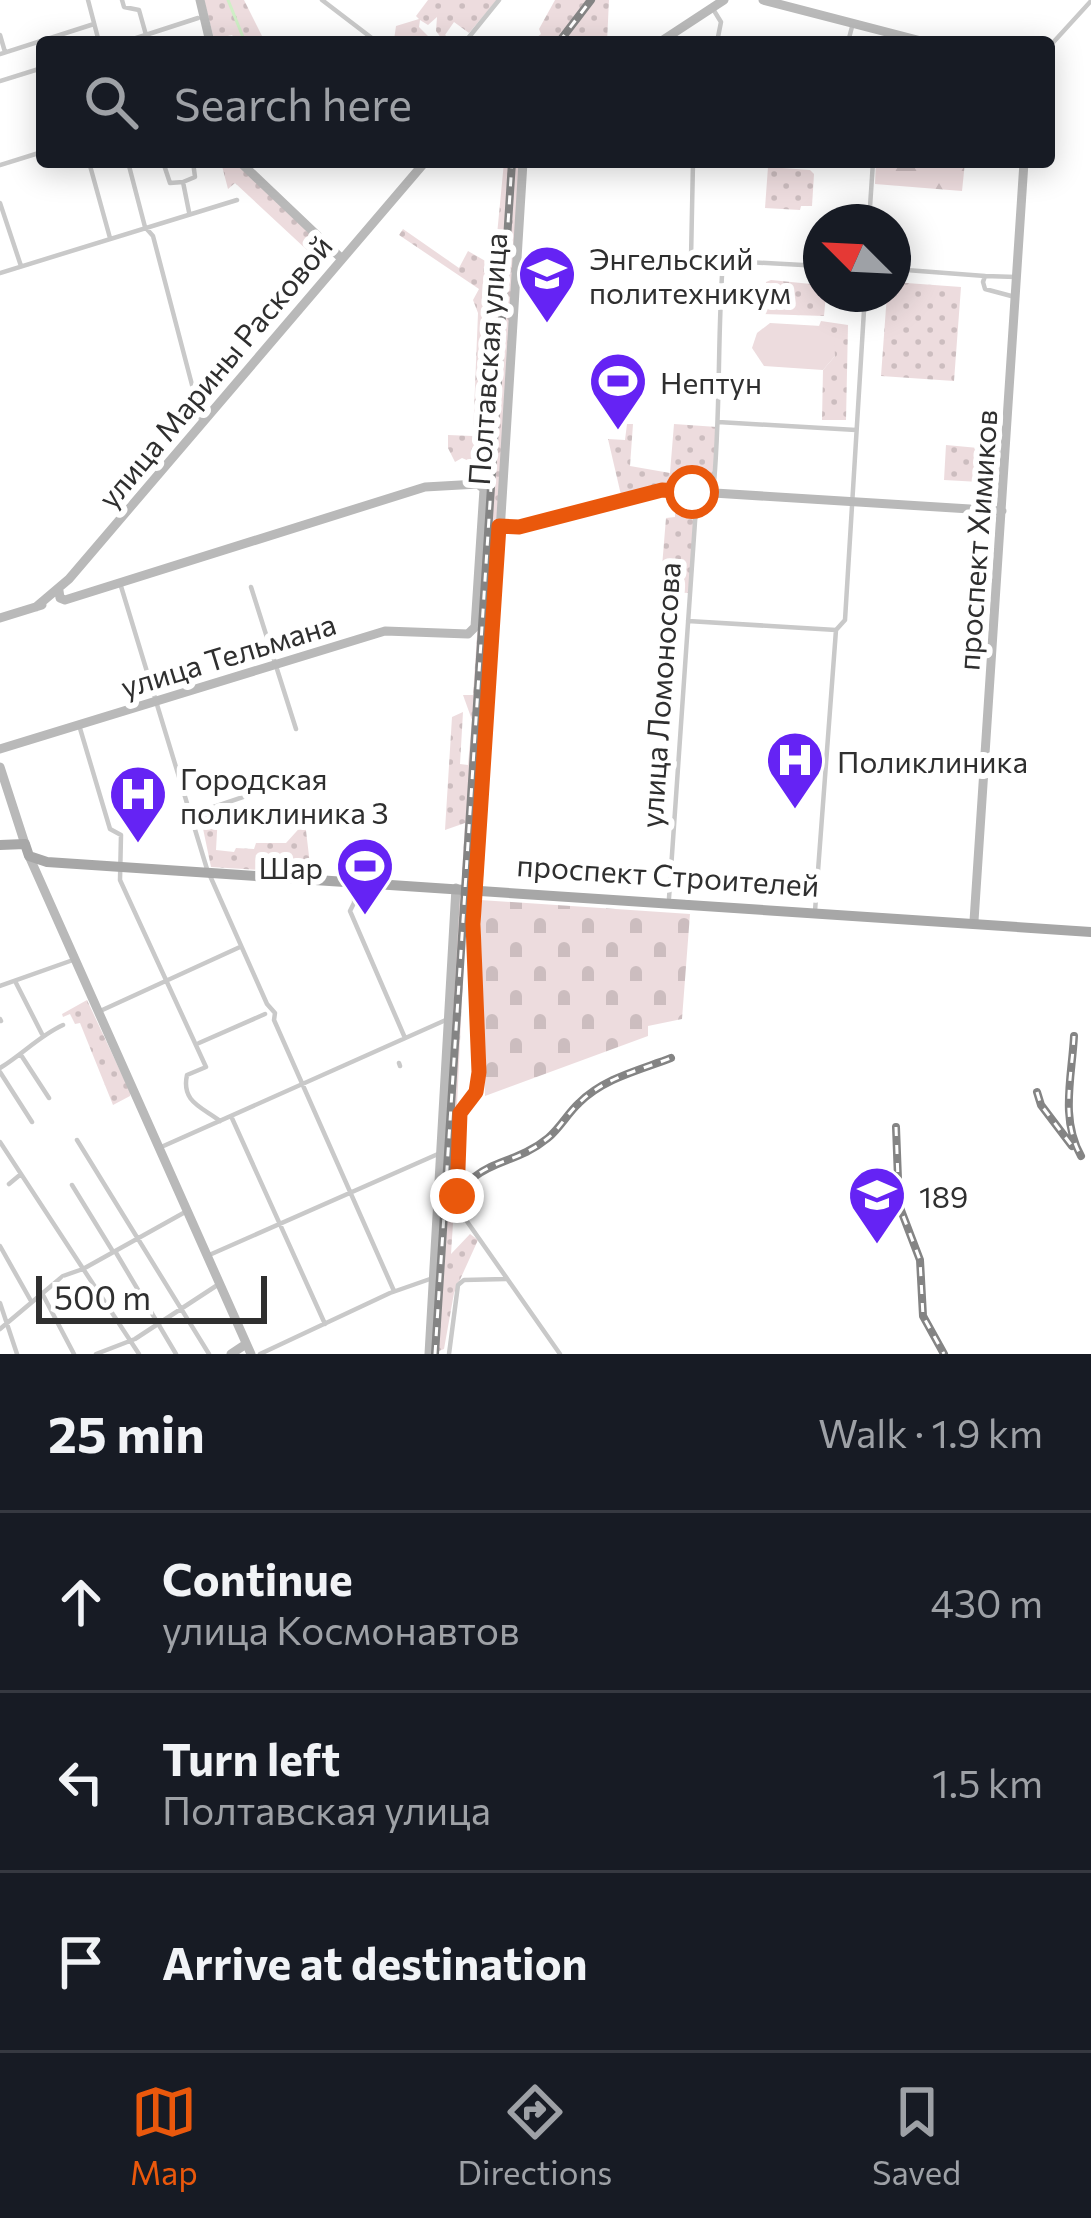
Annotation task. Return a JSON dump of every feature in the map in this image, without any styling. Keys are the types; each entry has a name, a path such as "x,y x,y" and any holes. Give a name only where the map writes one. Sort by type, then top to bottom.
{"main road":[{"name":"проспект Строителей","path":"0,845 47,858 120,865 1091,930"},
{"name":"проспект Строителей","path":"208,871 456,886"}],"street":[{"path":"88,0 97,36"},
{"path":"122,0 124,7 139,10"},
{"path":"139,10 151,0"},
{"path":"197,0 205,36"},
{"path":"197,0 206,36"},
{"path":"322,0 368,36"},
{"path":"471,36 500,0"},
{"path":"669,36 724,0"},
{"path":"763,0 902,36"},
{"path":"1055,40 1091,1"},
{"path":"712,8 722,22 718,36"},
{"path":"139,10 146,36"},
{"path":"154,36 198,18"},
{"path":"850,36 853,23"},
{"path":"56,36 94,24"},
{"path":"0,35 2,53 36,42"},
{"path":"0,81 36,70"},
{"path":"0,165 36,154"},
{"path":"91,168 110,238"},
{"path":"130,168 202,422"},
{"path":"165,168 170,183 195,177 194,168"},
{"path":"250,168 343,255"},
{"name":"улица Марины Расковой","path":"0,618 61,593 418,168"},
{"name":"Полтавская улица","path":"523,168 473,924 479,1072 476,1092 460,1113 457,1190 466,1220 560,1354"},
{"path":"693,168 691,259 803,265"},
{"path":"870,204 873,168"},
{"name":"проспект Химиков","path":"974,919 1024,168"},
{"path":"183,182 190,214"},
{"path":"0,273 237,200"},
{"path":"0,202 21,266"},
{"path":"713,494 723,260"},
{"path":"911,270 1016,277"},
{"path":"986,276 985,289 1015,296"},
{"path":"815,909 836,630 845,620 865,312"},
{"path":"718,422 856,430"},
{"name":"Полтавская улица","path":"120,583 425,487 478,484 484,492 472,632"},
{"path":"482,526 519,527 666,490 1002,511"},
{"name":"улица Ломоносова","path":"669,899 697,493"},
{"path":"69,579 78,590"},
{"path":"61,593 120,583 208,871 275,1013 274,1020"},
{"path":"251,587 296,729"},
{"path":"61,593 105,588"},
{"path":"688,621 836,630"},
{"name":"улица Тельмана","path":"0,749 386,631 472,632"},
{"path":"79,724 110,827 122,836 120,880 206,1066 187,1075 184,1087 190,1101 220,1121"},
{"path":"0,767 27,850 248,1349 230,1354"},
{"path":"193,814 287,782"},
{"path":"355,882 350,911 405,1038"},
{"path":"429,1354 456,886"},
{"path":"98,1012 242,946"},
{"path":"0,986 74,960"},
{"path":"15,981 42,1034"},
{"path":"266,1014 267,1004"},
{"path":"196,1044 266,1014"},
{"path":"266,1014 274,1020 394,1291"},
{"path":"159,1148 448,1018"},
{"path":"32,1121 0,1070 42,1034 63,1025"},
{"path":"21,1055 49,1098"},
{"path":"231,1116 325,1324"},
{"path":"77,1139 209,1354"},
{"path":"0,1142 139,1354"},
{"path":"207,1256 440,1154"},
{"path":"9,1184 21,1174"},
{"path":"72,1186 176,1354"},
{"path":"0,1329 63,1276 187,1211"},
{"path":"0,1246 31,1301"},
{"path":"449,1354 458,1285 464,1280 500,1282 507,1278"},
{"path":"260,1354 394,1291 433,1279"},
{"path":"96,1354 130,1340 220,1284"},
{"path":"42,1293 74,1354"},
{"path":"0,1303 17,1354"}],"green space":[{"path":"204,0 244,0 262,36 232,35 213,36"},
{"path":"428,0 497,0 469,33 454,22 446,36 440,36 437,17 428,25 420,20 419,27 428,36 395,36 396,26 419,19 416,16"},
{"path":"555,0 609,0 607,36 538,36"},
{"path":"223,168 242,168 321,242 315,250 307,250 235,183 228,189"},
{"path":"503,168 521,168 497,522 490,524 507,243 488,524 484,520 486,484 472,476 469,461 455,462 448,448 448,435 473,436 478,313 473,300 479,289 399,235 403,229 459,268 468,251 494,266"},
{"path":"768,168 814,174 812,204 803,204 800,210 765,208"},
{"path":"876,168 964,168 962,191 875,184"},
{"path":"766,282 803,283 803,312 824,312 824,316 763,314"},
{"path":"911,283 961,287 954,381 881,376 886,312 911,312"},
{"path":"821,321 848,325 846,420 822,420 823,370 835,356 819,326"},
{"path":"770,323 821,326 834,337 835,356 823,370 764,366 752,348 757,333"},
{"path":"627,424 633,424 630,466 670,473 674,424 717,427 713,491 670,488 621,495 608,439 625,440"},
{"path":"946,445 1000,450 998,483 944,480"},
{"path":"668,493 691,493 695,502 689,593 666,592 666,579 661,579 666,518 675,517 675,496"},
{"path":"487,529 482,636 490,529 497,533 478,873 468,873 468,852 462,874 465,823 445,830 452,717 463,712 460,764 468,765 472,720 463,695 473,695"},
{"path":"200,814 218,814 216,850 234,852 236,848 254,849 256,843 286,843 305,822 311,873 211,867"},
{"path":"458,893 467,893 453,1190 463,1222 455,1219 453,1223 451,1254 470,1234 478,1240 454,1293 444,1349 431,1354"},
{"path":"480,900 690,914 682,1019 648,1026 648,1036 485,1096"},
{"path":"87,1000 130,1092 113,1105 80,1023 62,1014"}],"waterway":[{"path":"228,0 243,36"}],"railway":[{"path":"564,36 591,0"},
{"path":"435,1354 512,168"},
{"path":"1074,1036 1069,1112 1081,1156"},
{"path":"449,1216 469,1182 548,1138 589,1094 671,1058"},
{"path":"1037,1092 1041,1105 1072,1146"},
{"path":"896,1127 899,1205 920,1260 923,1316 944,1354"}],"place":[{"name":"Энгельский политехникум","path":"547,325"},
{"name":"Нептун","path":"618,432"},
{"name":"Поликлиника","path":"795,811"},
{"name":"Городская поликлиника 3","path":"138,845"},
{"name":"Шар","path":"365,917"},
{"name":"189","path":"877,1246"}],"route":[{"path":"457,1196 460,1113 476,1092 479,1072 473,924 499,526 519,527 666,490 692,492"}]}
